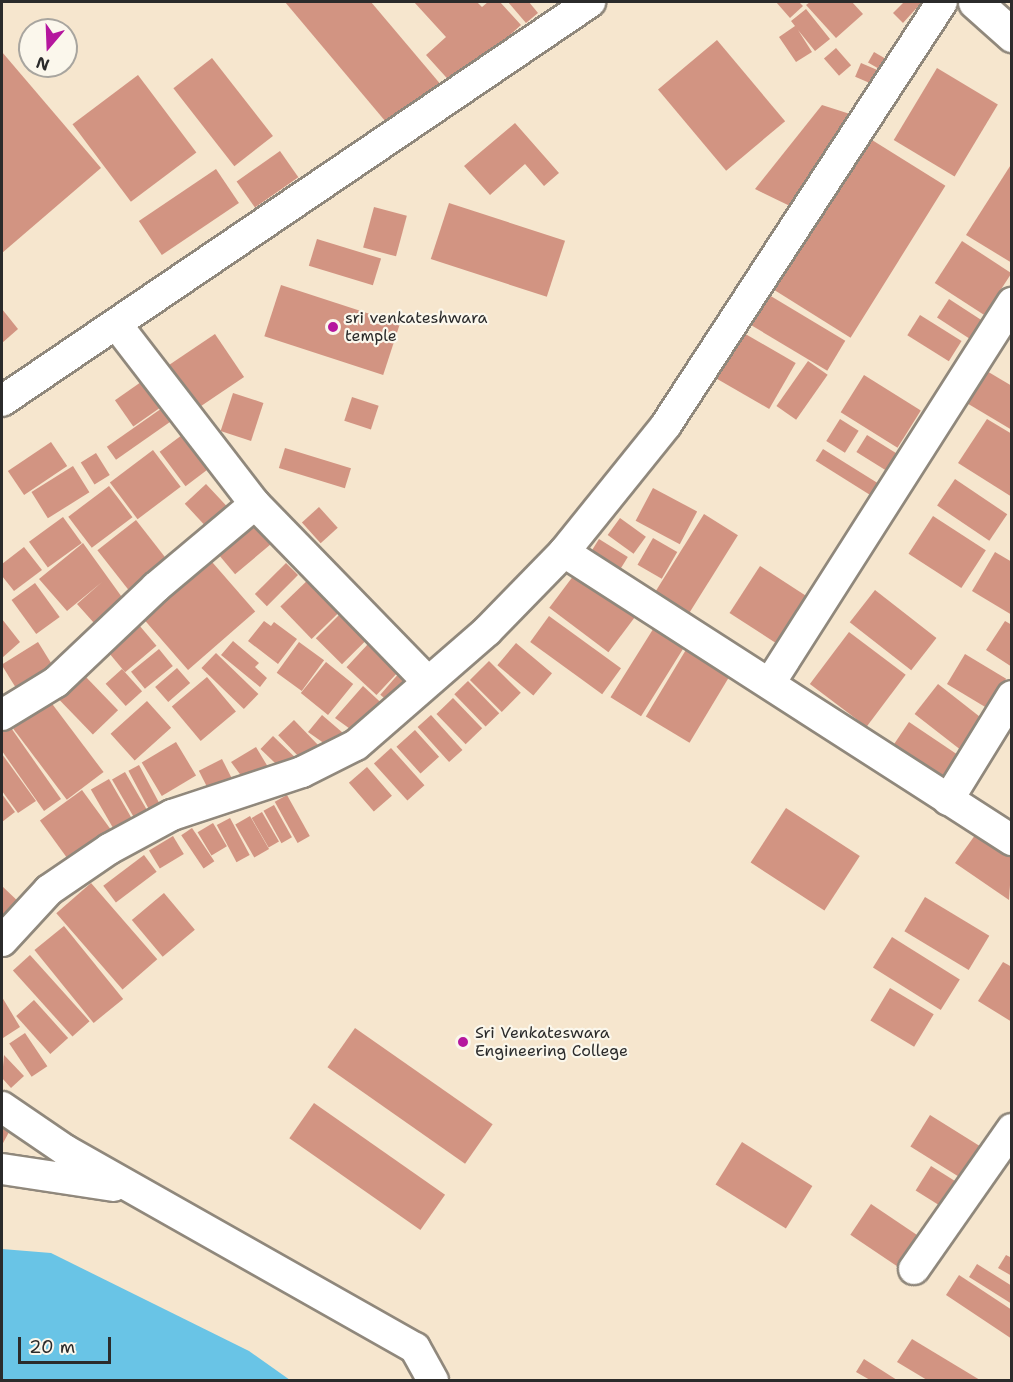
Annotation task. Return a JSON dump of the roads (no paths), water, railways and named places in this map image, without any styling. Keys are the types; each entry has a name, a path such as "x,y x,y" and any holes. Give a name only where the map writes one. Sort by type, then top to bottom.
{"main road":[{"path":"975,2 1011,35"}],"street":[{"path":"2,401 590,2"},
{"path":"2,941 50,890 109,849 172,815 302,772 356,745 487,631 564,552 666,425 942,2"},
{"path":"770,683 1011,303"},
{"path":"117,325 255,504 427,681"},
{"path":"2,715 56,682 156,587 255,504"},
{"path":"564,552 1011,840"},
{"path":"948,800 1011,696"},
{"path":"2,1107 133,1188 415,1348 433,1380"},
{"path":"914,1269 1011,1129"},
{"path":"2,1169 133,1188"}],"water":[{"path":"2,1249 51,1253 249,1351 290,1380 2,1380"}],"place":[{"name":"sri venkateshwara temple","path":"333,327"},
{"name":"Sri Venkateswara Engineering College","path":"463,1042"}]}
